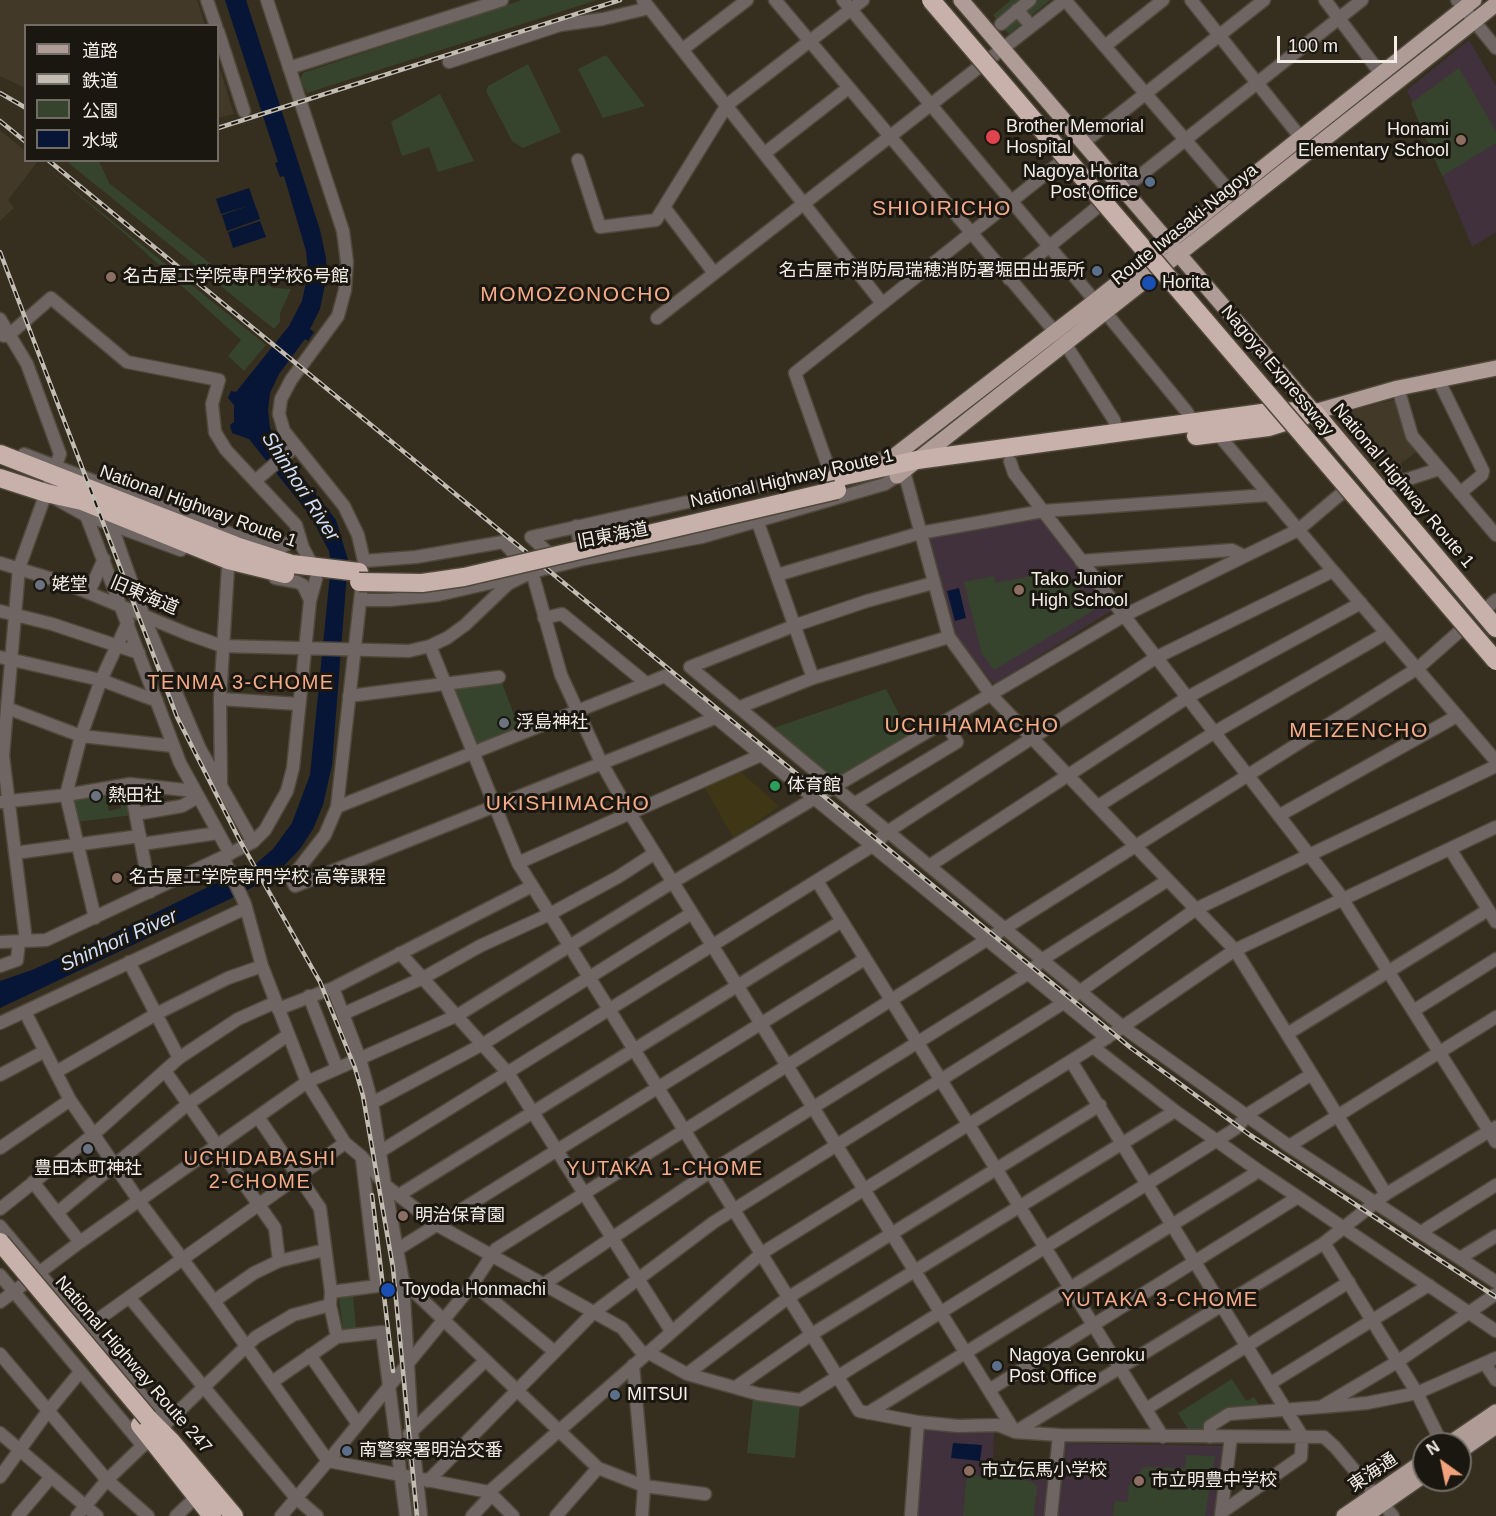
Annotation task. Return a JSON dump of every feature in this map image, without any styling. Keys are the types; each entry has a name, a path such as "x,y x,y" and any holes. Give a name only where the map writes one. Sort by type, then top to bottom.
{"highway":[{"name":"Nagoya Expressway","path":"932,0 1496,661"},
{"name":"Nagoya Expressway","path":"945,0 1496,641"},
{"path":"1281,416 1314,412"},
{"name":"National Highway Route 1","path":"1314,412 1380,491 1489,606 1496,628"},
{"path":"1281,416 1496,672"},
{"name":"National Highway Route 1","path":"0,478 46,494 82,501 228,560 309,574 424,572 464,567 834,479 886,461 917,460 1194,424 1281,416"},
{"name":"National Highway Route 1","path":"834,479 901,475 1269,427 1281,416"},
{"name":"National Highway Route 1","path":"0,454 53,470 309,574"},
{"name":"National Highway Route 247","path":"0,1242 151,1430 196,1497 212,1516"},
{"name":"National Highway Route 247","path":"0,1258 151,1430 234,1516"}],"main road":[{"path":"921,0 1281,416"},
{"path":"961,0 1314,412 1398,388 1496,368"},
{"name":"Route Iwasaki-Nagoya","path":"886,461 1095,301 1382,74 1465,3"},
{"name":"Route Iwasaki-Nagoya","path":"901,475 917,460 1106,314 1496,4"},
{"path":"1467,1432 1496,1412"},
{"path":"1472,1442 1496,1426"},
{"name":"東海通","path":"1365,1516 1379,1499 1412,1471"},
{"name":"東海通","path":"1344,1516 1412,1481"}],"street":[{"path":"207,0 215,24"},
{"path":"267,0 343,231 347,262 345,290 338,316 291,380 281,399 280,422 294,448 349,515 358,535 364,561 361,600 352,651 337,807 325,835 311,857 296,872 292,880 295,886 715,718"},
{"path":"456,0 460,13"},
{"path":"289,68 502,0"},
{"path":"683,49 747,0"},
{"path":"775,0 847,89 1066,345 1114,420 1118,434"},
{"path":"578,160 600,227 656,220 727,105 808,42 847,5 863,0"},
{"path":"1011,16 1030,0"},
{"path":"657,318 1065,0 1231,193"},
{"path":"1105,46 1163,0"},
{"path":"1191,0 1301,138"},
{"path":"1083,143 1264,0"},
{"path":"1325,0 1382,74"},
{"path":"1123,189 1362,0"},
{"path":"1465,3 1474,21 1496,48"},
{"path":"449,62 560,25 603,19 646,4 882,303"},
{"path":"847,5 1095,301"},
{"path":"219,34 244,111"},
{"path":"765,153 847,89"},
{"path":"561,564 531,537 576,526 834,479 795,373 1062,161"},
{"path":"1009,279 1100,205"},
{"path":"664,207 714,273"},
{"path":"0,942 46,940 150,891 227,860 253,842 276,814 287,791 293,768 299,704 309,650 310,601 309,574 296,525 259,478 226,450 215,432 212,404 219,380 127,362 51,298 5,335"},
{"path":"1106,314 1187,412 1194,424"},
{"path":"0,319 5,335 27,364 60,454 19,568 15,615 6,658 1,755 4,802 15,853 22,941 17,960 0,966"},
{"path":"1438,379 1483,471 1482,475 1460,493"},
{"path":"1398,388 1412,436 1496,535"},
{"path":"1216,433 1496,761"},
{"path":"0,445 53,470 269,548 309,574"},
{"path":"259,478 294,448"},
{"path":"1011,460 1014,473 1343,899 1439,1052 1492,1129 1496,1143"},
{"path":"1380,491 1387,486 1439,469"},
{"path":"901,475 949,637 991,695 1235,950 1386,1194"},
{"name":"旧東海道","path":"0,563 89,592 144,617 222,646 409,651 430,646 465,625 508,584 526,575 584,559 702,537 885,484 901,475"},
{"path":"0,1302 38,1272 307,1082 458,1016 673,882 1125,615 1298,530 1343,492"},
{"path":"46,494 86,515 228,567 309,574"},
{"path":"777,575 920,533 1043,511 1268,495"},
{"path":"86,515 174,746 196,794 218,832 245,906 262,966 307,1082 345,1143 362,1157 385,1185 437,1225 622,1328 645,1354 687,1374 758,1394 800,1400 1235,1129 1246,1117 1312,1074"},
{"path":"758,520 813,678"},
{"path":"111,524 144,617 200,749 253,842"},
{"path":"576,526 584,559"},
{"path":"269,548 282,548 298,536"},
{"path":"364,561 416,557 503,543 526,575 544,618 561,675 577,712 601,762 631,815 1015,1432"},
{"path":"1082,561 1232,550 1244,556"},
{"path":"89,592 104,559"},
{"path":"221,784 220,699 228,567"},
{"path":"381,1151 874,845 887,832 1157,657 1333,571"},
{"path":"309,574 303,585 310,601"},
{"path":"361,600 438,595 498,579 526,575"},
{"path":"933,583 867,601 796,625 690,667 1123,1027 1246,1117 1496,1282"},
{"path":"929,866 1188,697 1361,603"},
{"path":"0,611 52,624 139,653"},
{"path":"544,618 562,614 646,683"},
{"path":"95,918 66,795 81,736 101,680 128,622"},
{"path":"281,1516 473,1284 493,1258 496,1249 990,940 1418,668 1461,630"},
{"path":"1098,806 1215,732 1386,633"},
{"path":"740,707 813,678 949,637"},
{"path":"430,646 518,863 813,1334 859,1412 958,1426 998,1425 1015,1432 1163,1437 1302,1436 1329,1440 1394,1516"},
{"path":"6,658 101,680 157,701"},
{"path":"337,807 665,676 1107,1038"},
{"path":"349,696 500,677"},
{"path":"220,699 299,704"},
{"path":"5,700 81,736 174,746"},
{"path":"1280,815 1457,716"},
{"path":"854,804 957,742 945,721"},
{"path":"518,863 631,815 761,755"},
{"path":"424,1480 593,1313 734,1209 1065,1002 1196,909 1496,766"},
{"path":"4,802 66,795 130,784 196,794"},
{"path":"130,784 150,891"},
{"path":"136,814 183,806 196,794"},
{"path":"472,1516 487,1500 489,1492 670,1331 762,1253 1093,1047 1235,950 1496,827"},
{"path":"15,853 218,832"},
{"path":"1450,849 1496,922"},
{"path":"343,1014 423,978 480,946 550,914 655,854"},
{"path":"544,1284 711,1171 1029,973 1043,959 1168,880"},
{"path":"817,881 1163,1437"},
{"path":"0,1209 94,1134 179,1058 238,1019 333,988 532,886"},
{"path":"0,1023 245,906"},
{"path":"1287,1034 1488,910"},
{"path":"372,1103 483,1044 692,914"},
{"path":"399,1195 842,921"},
{"path":"400,953 508,1073 670,1331"},
{"path":"398,1249 866,959"},
{"path":"1413,1011 1496,959"},
{"path":"129,962 158,1013 179,1058"},
{"path":"56,1072 158,1013 228,978 262,966"},
{"path":"333,988 360,1059 372,1103 398,1249 416,1470 424,1480 422,1516"},
{"path":"309,996 337,1068"},
{"path":"25,1012 70,1100 139,1201 214,1301 328,1461 489,1492 513,1516"},
{"path":"1289,1146 1496,1017"},
{"path":"58,1212 114,1163 188,1104 288,1035"},
{"path":"1093,1047 1175,1111 1258,1171 1496,1331"},
{"path":"0,1075 45,1051"},
{"path":"1071,1061 1302,1436 1301,1457 1221,1514"},
{"path":"165,1071 215,1146 260,1204 275,1228 279,1261"},
{"path":"0,1148 70,1100"},
{"path":"687,1374 789,1298 1100,1105"},
{"path":"736,1387 813,1334 914,1270 1175,1111"},
{"path":"258,1117 320,1208 338,1337"},
{"path":"1015,1432 1324,1243 1377,1204 1386,1194 1492,1129"},
{"path":"86,1328 345,1143"},
{"path":"81,1511 151,1430 204,1386 245,1346 278,1321 331,1299 377,1286 362,1157"},
{"path":"868,1413 1258,1171"},
{"path":"33,1182 80,1242"},
{"path":"1421,1232 1496,1185"},
{"path":"989,1390 1298,1197"},
{"path":"0,1226 86,1328 151,1430"},
{"path":"1460,1258 1496,1236"},
{"path":"1324,1243 1417,1393 1436,1432"},
{"path":"214,1301 238,1282 279,1261 325,1250"},
{"path":"0,1275 80,1372 151,1430"},
{"path":"402,1281 598,1468 644,1486 705,1494"},
{"path":"1146,1409 1348,1282"},
{"path":"473,1284 555,1352"},
{"path":"1271,1383 1429,1285"},
{"path":"1321,1407 1397,1362 1496,1294"},
{"path":"129,1297 296,1498 317,1516"},
{"path":"272,1382 338,1337 382,1332 406,1516 401,1516"},
{"path":"0,1354 107,1480 148,1516"},
{"path":"310,1355 358,1424"},
{"path":"396,1438 412,1433 485,1361"},
{"path":"1210,1437 1210,1426 1229,1414 1367,1403 1417,1393 1491,1362 1496,1380"},
{"path":"633,1365 644,1486 642,1516"},
{"path":"0,1477 48,1411 80,1372"},
{"path":"911,1516 918,1422"},
{"path":"0,1433 51,1477 81,1511 97,1516"},
{"path":"1051,1516 1059,1434"},
{"path":"1221,1514 1231,1437"},
{"path":"556,1516 598,1468"},
{"path":"18,1516 51,1477"},
{"path":"176,1516 196,1497"}],"shaded area":[{"path":"0,0 197,0 205,24 24,24 24,88 0,76"},
{"name":"Honami Elementary School","path":"1469,40 1496,86 1496,232 1472,247 1407,90"},
{"path":"219,66 234,114 219,118"},
{"path":"0,130 24,150 24,162 37,162 8,200 14,208 0,221"},
{"path":"1396,399 1418,451 1401,463 1404,477 1386,482 1335,421 1337,415"},
{"name":"Tako Junior High School","path":"1040,517 1109,604 1111,611 996,683 992,682 950,629 928,537"},
{"name":"市立伝馬小学校","path":"925,1427 994,1432 993,1468 1049,1473 1045,1516 914,1516 921,1430"},
{"name":"市立明豊中学校","path":"1062,1443 1225,1446 1216,1516 1055,1516"}],"green space":[{"path":"522,0 597,0 307,93 300,80 303,73"},
{"path":"1011,0 1050,0 1009,34 993,15"},
{"path":"606,55 645,106 603,118 578,69"},
{"path":"528,64 561,132 523,148 512,141 486,91 488,86"},
{"path":"1459,68 1496,131 1496,143 1442,176 1411,103"},
{"path":"440,94 474,161 438,172 429,147 402,156 391,122"},
{"path":"39,162 266,345 244,371 228,356 241,340 125,234"},
{"path":"67,162 99,162 109,183 225,275 267,284 273,288 291,289 280,313 280,322 274,329"},
{"path":"1063,570 1094,610 994,670 982,654 964,582 994,576 995,583"},
{"path":"501,680 520,731 475,746 452,687"},
{"path":"886,689 911,737 836,781 771,729"},
{"path":"105,792 109,811 121,808 120,803 130,801 133,815 76,822 71,800"},
{"path":"353,1294 356,1329 343,1330 339,1298"},
{"path":"1232,1379 1246,1401 1254,1397 1264,1412 1229,1414 1210,1426 1210,1437 1193,1437 1178,1413"},
{"path":"753,1399 800,1403 795,1458 747,1453"},
{"path":"1186,1455 1215,1456 1205,1516 1113,1516 1115,1501 1128,1502 1129,1485 1144,1467 1185,1468"},
{"path":"971,1475 1030,1481 1037,1486 1034,1516 963,1516 966,1480"}],"sand":[{"path":"739,770 779,806 734,839 703,785"}],"water":[{"name":"Shinhori River","path":"225,0 246,0 320,230 326,258 327,275 320,309 310,329 314,332 308,341 305,339 279,374 270,393 268,410 270,428 278,446 336,520 348,560 332,765 323,805 313,829 300,849 274,876 0,1008 0,981 32,970 104,938 257,863 273,849 292,823 310,775 331,564 329,551 310,515 249,439 232,433 230,425 234,422 234,405 228,398 231,391 236,392 289,326 302,301 308,273 306,251 284,176 280,177 275,163 278,162"},
{"path":"249,188 260,219 227,231 222,215 251,205 221,214 216,199"},
{"path":"260,221 266,237 233,248 228,232"},
{"path":"959,588 966,618 955,621 947,591"},
{"path":"953,1443 982,1445 980,1461 951,1458"}],"railway":[{"path":"219,128 620,0"},
{"path":"0,93 24,107"},
{"path":"0,121 24,140"},
{"path":"50,162 1131,1048 1250,1135 1496,1297"},
{"path":"0,252 177,717 239,839 320,982 355,1068 363,1096 393,1268 417,1516"},
{"path":"372,1195 393,1371"}],"place":[{"name":"Brother Memorial Hospital","path":"993,137"},
{"name":"Honami Elementary School","path":"1461,140"},
{"name":"Nagoya Horita Post Office","path":"1150,182"},
{"name":"名古屋市消防局瑞穂消防署堀田出張所","path":"1097,271"},
{"name":"名古屋工学院専門学校6号館","path":"111,277"},
{"name":"Horita","path":"1149,283"},
{"name":"姥堂","path":"40,585"},
{"name":"Tako Junior High School","path":"1019,590"},
{"name":"浮島神社","path":"504,723"},
{"name":"体育館","path":"775,786"},
{"name":"熱田社","path":"96,796"},
{"name":"名古屋工学院専門学校 高等課程","path":"117,878"},
{"name":"豊田本町神社","path":"88,1149"},
{"name":"明治保育園","path":"403,1216"},
{"name":"Toyoda Honmachi","path":"388,1290"},
{"name":"Nagoya Genroku Post Office","path":"997,1366"},
{"name":"MITSUI","path":"615,1395"},
{"name":"南警察署明治交番","path":"347,1451"},
{"name":"市立伝馬小学校","path":"969,1471"},
{"name":"市立明豊中学校","path":"1139,1481"}],"district":[{"name":"SHIOIRICHO","path":"942,209"},
{"name":"MOMOZONOCHO","path":"576,295"},
{"name":"TENMA 3-CHOME","path":"241,683"},
{"name":"UCHIHAMACHO","path":"972,726"},
{"name":"MEIZENCHO","path":"1359,731"},
{"name":"UKISHIMACHO","path":"568,804"},
{"name":"YUTAKA 1-CHOME","path":"665,1169"},
{"name":"UCHIDABASHI 2-CHOME","path":"260,1170"},
{"name":"YUTAKA 3-CHOME","path":"1160,1300"}]}
